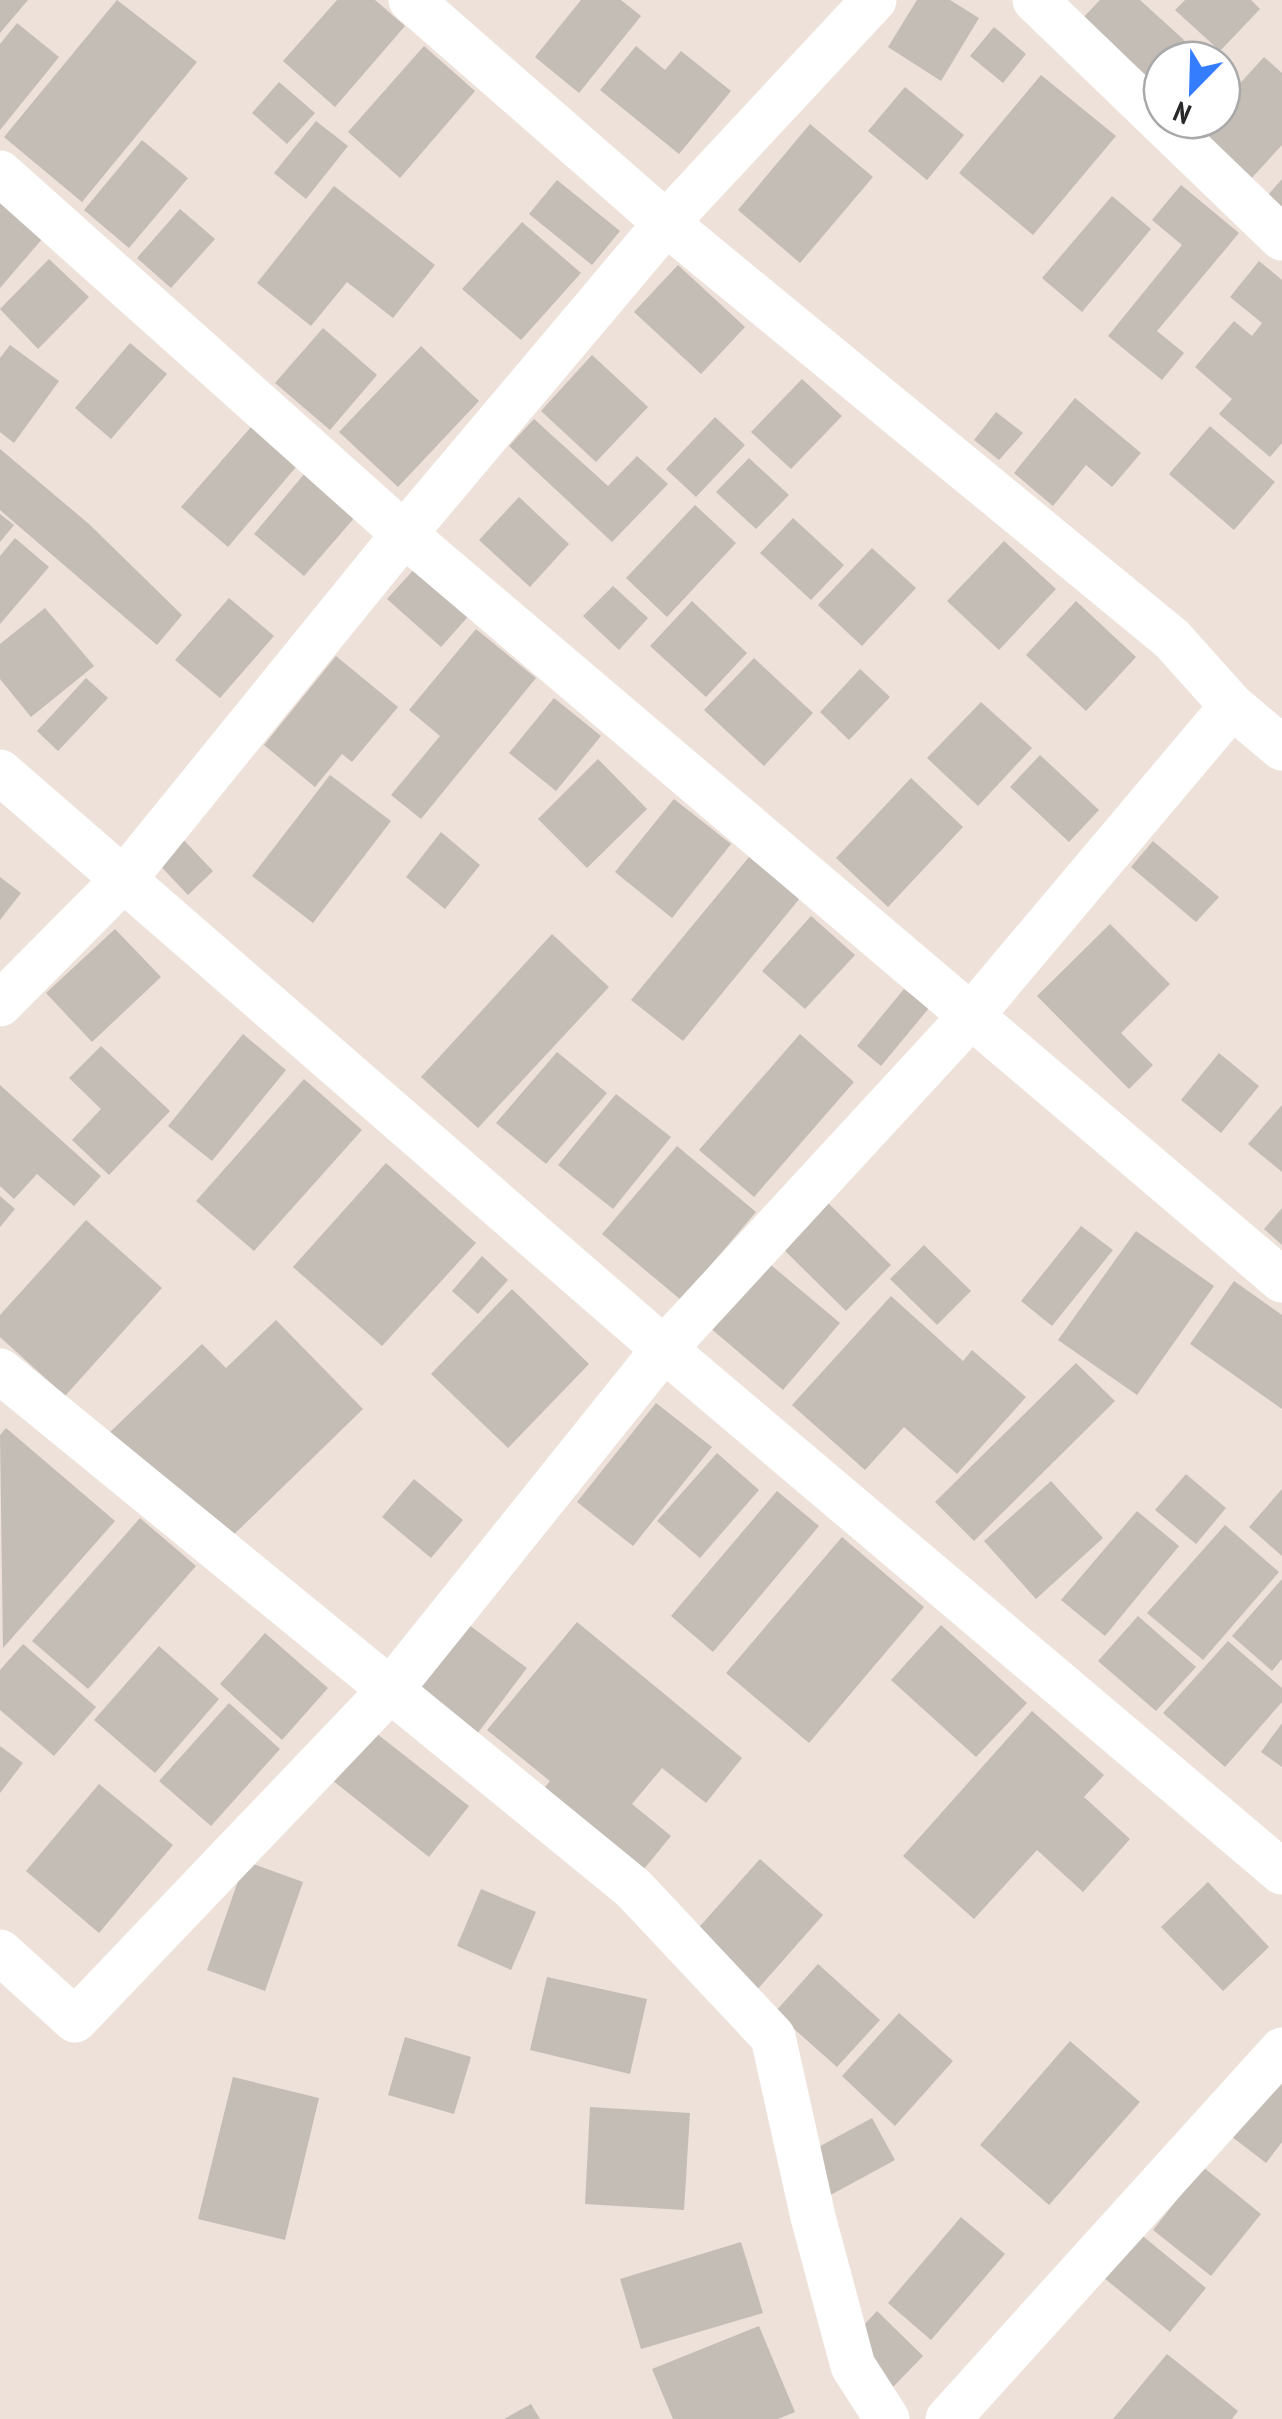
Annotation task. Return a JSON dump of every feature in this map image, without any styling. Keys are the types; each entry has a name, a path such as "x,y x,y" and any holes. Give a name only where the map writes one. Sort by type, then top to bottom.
{"street":[{"path":"411,0 666,223 1172,639 1232,706 1282,748"},
{"path":"0,1004 124,878 404,534 666,223 874,0"},
{"path":"1035,0 1282,238"},
{"path":"0,173 404,534 1282,1280"},
{"path":"0,1952 75,2020 392,1688 664,1349 970,1017 1232,706"},
{"path":"0,772 664,1349 1282,1872"},
{"path":"0,1372 392,1688 632,1888 773,2037 812,2217 853,2366 887,2419"},
{"path":"948,2419 1282,2050"}],"building":[{"path":"0,0 28,0 0,33"},
{"path":"117,0 197,62 82,202 4,137"},
{"path":"337,0 375,0 405,26 335,107 283,61"},
{"path":"581,0 621,0 641,16 579,93 535,57"},
{"path":"917,0 950,0 979,18 941,81 888,47"},
{"path":"1100,0 1140,0 1184,40 1142,40 1142,84 1077,24"},
{"path":"1185,0 1251,0 1260,9 1230,40 1208,40 1175,10"},
{"path":"17,23 59,57 0,130 0,44"},
{"path":"994,27 1026,54 1003,83 970,56"},
{"path":"424,46 475,91 400,178 348,132"},
{"path":"636,46 665,70 681,51 731,91 679,154 600,90"},
{"path":"1264,57 1282,73 1282,145 1248,182 1202,140 1242,140 1242,81"},
{"path":"1041,75 1116,136 1033,235 959,173"},
{"path":"279,82 315,113 287,144 252,113"},
{"path":"905,87 964,135 927,180 868,131"},
{"path":"316,121 348,146 306,199 274,173"},
{"path":"810,124 873,177 800,263 738,210"},
{"path":"142,140 188,178 129,248 84,210"},
{"path":"1282,179 1282,208 1268,195"},
{"path":"557,180 620,231 592,265 529,214"},
{"path":"1181,185 1239,233 1157,331 1184,353 1162,380 1108,336 1182,245 1152,220"},
{"path":"334,186 435,265 393,318 347,282 311,326 257,283"},
{"path":"1112,196 1151,229 1082,312 1042,278"},
{"path":"0,200 43,238 0,288"},
{"path":"180,209 215,239 171,288 137,258"},
{"path":"522,222 581,273 521,340 462,289"},
{"path":"49,259 89,297 38,349 0,309"},
{"path":"1259,261 1282,280 1282,443 1270,457 1219,414 1232,399 1195,367 1234,321 1252,336 1262,323 1230,297"},
{"path":"678,265 745,327 701,374 634,312"},
{"path":"323,328 377,375 330,430 275,383"},
{"path":"130,343 167,374 111,439 75,408"},
{"path":"10,345 59,381 14,443 0,432 0,358"},
{"path":"421,346 479,401 398,487 339,432"},
{"path":"592,355 648,407 596,462 541,411"},
{"path":"802,379 842,416 791,469 751,432"},
{"path":"1075,398 1141,453 1112,487 1086,465 1053,506 1014,473"},
{"path":"996,412 1023,433 999,460 974,440"},
{"path":"715,417 745,445 696,497 666,469"},
{"path":"534,419 608,486 637,456 668,484 612,542 509,446"},
{"path":"1210,426 1275,482 1234,530 1169,474"},
{"path":"251,427 296,467 228,547 181,507"},
{"path":"0,449 89,524 182,615 157,645 0,510"},
{"path":"749,458 789,495 756,529 716,492"},
{"path":"305,473 355,517 304,576 254,534"},
{"path":"519,497 569,544 530,587 479,540"},
{"path":"695,505 736,543 667,617 626,578"},
{"path":"0,514 14,525 0,542"},
{"path":"793,518 844,565 811,600 760,553"},
{"path":"15,538 49,567 0,624 0,556"},
{"path":"1004,541 1056,589 999,650 947,601"},
{"path":"872,548 916,588 862,646 818,605"},
{"path":"419,564 473,611 441,647 387,599"},
{"path":"613,586 648,618 619,650 583,616"},
{"path":"229,598 274,636 220,698 175,660"},
{"path":"692,601 747,653 706,697 650,646"},
{"path":"1076,601 1136,657 1086,711 1026,655"},
{"path":"45,608 94,666 31,717 0,679 0,644"},
{"path":"476,629 536,678 421,819 391,795 440,736 409,710"},
{"path":"336,656 398,707 352,762 342,754 315,787 264,745"},
{"path":"754,658 813,713 764,766 704,710"},
{"path":"860,669 890,697 849,740 820,712"},
{"path":"86,678 108,698 58,751 37,731"},
{"path":"554,698 601,736 556,791 509,753"},
{"path":"981,702 1032,748 978,806 927,758"},
{"path":"1040,755 1099,810 1069,842 1010,787"},
{"path":"598,759 647,809 587,868 538,819"},
{"path":"330,775 391,821 313,923 252,876"},
{"path":"911,778 963,827 888,907 836,858"},
{"path":"674,799 731,844 672,918 615,872"},
{"path":"441,832 480,865 445,909 406,877"},
{"path":"178,834 213,871 188,895 152,857"},
{"path":"1153,841 1219,897 1196,922 1131,867"},
{"path":"749,857 800,898 683,1041 631,1000"},
{"path":"0,877 21,893 0,920"},
{"path":"811,916 855,955 805,1009 762,971"},
{"path":"1110,924 1170,984 1121,1033 1153,1065 1129,1089 1037,996"},
{"path":"115,929 161,977 92,1042 46,993"},
{"path":"552,934 609,987 478,1128 421,1077"},
{"path":"904,989 929,1008 881,1066 857,1046"},
{"path":"243,1034 286,1070 212,1161 168,1126"},
{"path":"800,1034 854,1082 754,1197 699,1150"},
{"path":"101,1046 170,1111 109,1175 72,1140 101,1109 69,1078"},
{"path":"557,1052 607,1093 546,1164 496,1123"},
{"path":"1219,1053 1259,1086 1221,1133 1181,1100"},
{"path":"304,1079 362,1130 254,1251 196,1201"},
{"path":"0,1085 101,1176 74,1206 37,1174 14,1199 0,1186"},
{"path":"616,1094 671,1137 613,1209 558,1165"},
{"path":"1282,1105 1282,1172 1248,1144"},
{"path":"677,1146 756,1212 681,1300 602,1234"},
{"path":"386,1163 476,1243 382,1346 293,1267"},
{"path":"0,1196 15,1209 0,1227"},
{"path":"823,1198 891,1265 846,1311 777,1243"},
{"path":"1282,1208 1282,1245 1264,1229"},
{"path":"86,1220 162,1288 65,1396 0,1337 0,1315"},
{"path":"1081,1226 1113,1250 1052,1326 1021,1301"},
{"path":"1136,1231 1214,1286 1137,1395 1058,1340"},
{"path":"924,1245 971,1291 937,1325 890,1279"},
{"path":"482,1256 508,1280 478,1314 452,1291"},
{"path":"765,1260 840,1323 783,1390 708,1326"},
{"path":"1234,1281 1282,1315 1282,1409 1190,1344"},
{"path":"512,1289 589,1364 508,1448 431,1374"},
{"path":"891,1296 963,1361 972,1350 1026,1397 957,1474 904,1427 865,1470 792,1405"},
{"path":"276,1320 363,1409 222,1546 110,1432 202,1344 226,1368"},
{"path":"1076,1363 1115,1401 974,1541 935,1502"},
{"path":"656,1403 712,1447 633,1546 577,1502"},
{"path":"6,1428 115,1521 3,1648 0,1435"},
{"path":"717,1453 759,1490 700,1558 657,1521"},
{"path":"1186,1474 1226,1508 1196,1544 1155,1510"},
{"path":"414,1479 463,1520 431,1558 382,1517"},
{"path":"1051,1481 1103,1538 1036,1599 984,1541"},
{"path":"1282,1489 1282,1556 1249,1527"},
{"path":"777,1491 819,1526 713,1652 671,1616"},
{"path":"1137,1511 1179,1546 1105,1636 1061,1600"},
{"path":"140,1518 196,1566 88,1689 32,1641"},
{"path":"1225,1525 1279,1572 1203,1660 1147,1613"},
{"path":"842,1537 924,1607 809,1743 726,1673"},
{"path":"1282,1579 1282,1659 1272,1671 1232,1636"},
{"path":"1138,1616 1196,1667 1156,1711 1098,1661"},
{"path":"461,1619 527,1668 477,1734 411,1686"},
{"path":"577,1622 742,1758 706,1803 662,1768 632,1804 671,1836 635,1880 537,1797 550,1781 487,1730"},
{"path":"941,1625 1027,1703 976,1757 891,1680"},
{"path":"265,1633 328,1688 282,1740 220,1684"},
{"path":"1228,1641 1282,1688 1282,1702 1225,1767 1163,1713"},
{"path":"23,1644 96,1707 54,1756 0,1710 0,1670"},
{"path":"159,1646 219,1699 155,1773 94,1720"},
{"path":"229,1703 280,1749 211,1826 159,1781"},
{"path":"1032,1711 1104,1775 1084,1797 1130,1839 1083,1892 1037,1850 974,1919 903,1856"},
{"path":"1282,1723 1282,1767 1261,1752"},
{"path":"372,1730 469,1806 429,1857 332,1780"},
{"path":"0,1746 23,1763 0,1793"},
{"path":"99,1784 173,1845 99,1933 26,1871"},
{"path":"760,1859 823,1915 757,1990 693,1934"},
{"path":"245,1861 303,1882 265,1991 207,1970"},
{"path":"1208,1882 1269,1947 1223,1991 1161,1927"},
{"path":"481,1889 536,1912 511,1970 457,1946"},
{"path":"818,1964 880,2020 837,2067 775,2012"},
{"path":"547,1977 647,1999 630,2074 530,2050"},
{"path":"899,2013 953,2061 895,2126 842,2076"},
{"path":"405,2037 471,2057 454,2114 388,2095"},
{"path":"1070,2041 1140,2102 1049,2205 980,2145"},
{"path":"1282,2062 1282,2142 1266,2163 1227,2133"},
{"path":"233,2077 319,2098 285,2240 198,2219"},
{"path":"590,2107 690,2113 684,2210 585,2204"},
{"path":"872,2118 895,2160 825,2198 802,2156"},
{"path":"1203,2167 1261,2214 1211,2276 1153,2230"},
{"path":"961,2217 1005,2254 931,2340 888,2303"},
{"path":"1139,2233 1206,2288 1170,2332 1103,2277"},
{"path":"741,2242 763,2313 641,2349 620,2279"},
{"path":"877,2311 923,2356 893,2387 847,2343"},
{"path":"759,2326 795,2412 778,2419 673,2419 652,2369"},
{"path":"1167,2354 1238,2411 1232,2419 1113,2419"},
{"path":"531,2404 540,2419 504,2419"}]}
